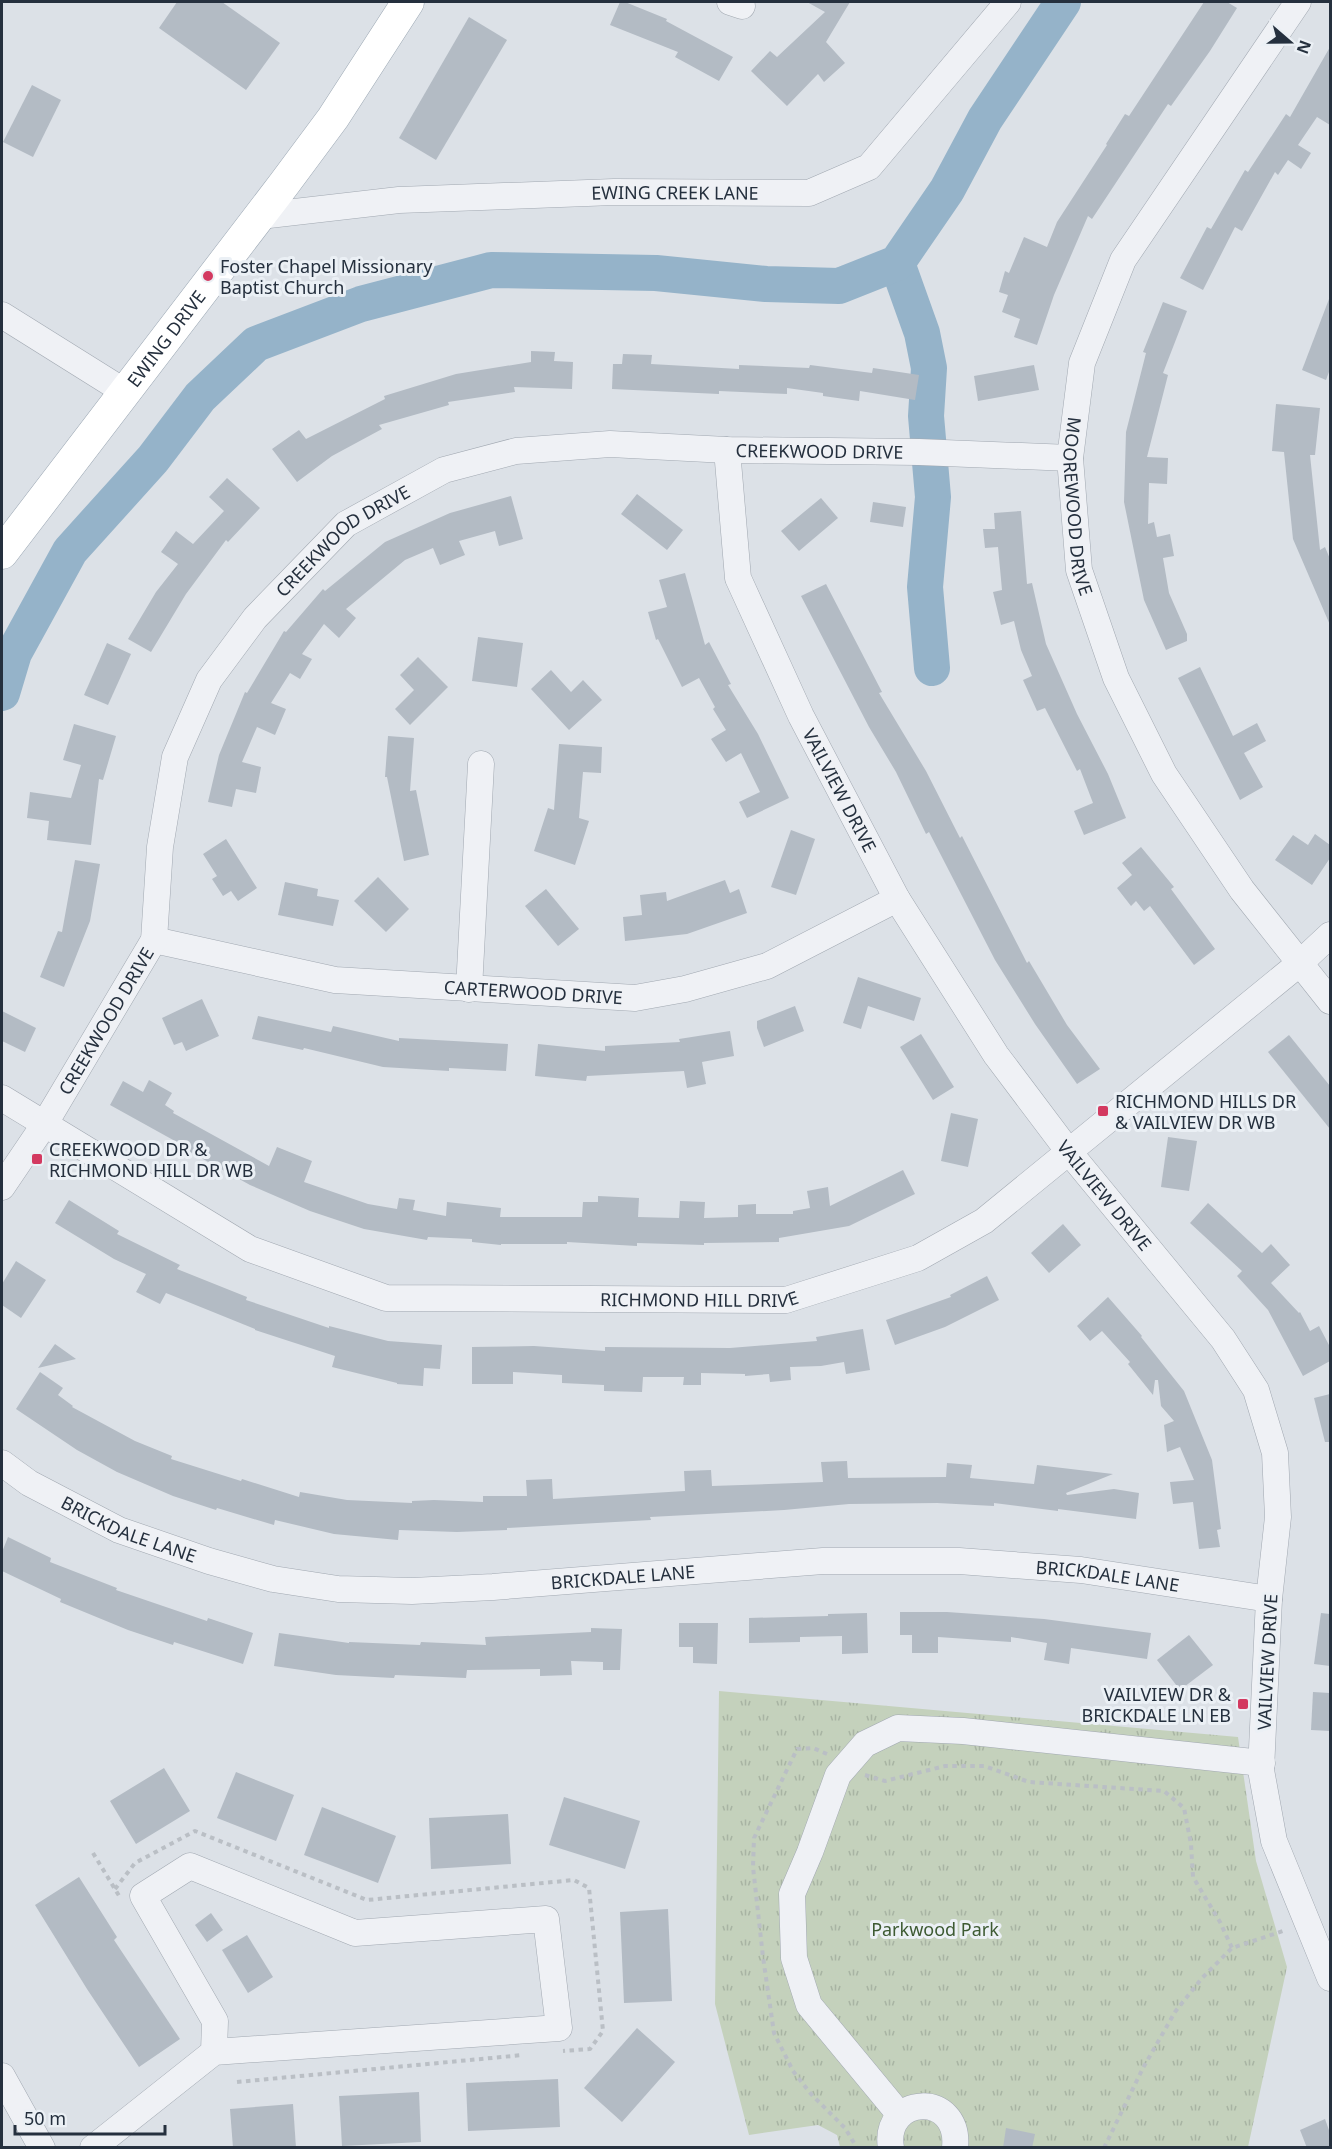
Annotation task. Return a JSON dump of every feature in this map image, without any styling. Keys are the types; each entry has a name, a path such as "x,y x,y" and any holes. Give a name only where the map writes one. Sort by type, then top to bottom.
{"main road":[{"name":"EWING DRIVE","path":"2,553 333,118 408,2"}],"street":[{"name":"EWING CREEK LANE","path":"260,216 399,200 614,192 809,193 869,167 1008,2"},
{"name":"MOOREWOOD DRIVE","path":"1298,2 1123,260 1082,363 1070,458 1079,570 1116,678 1164,774 1242,890 1330,1001"},
{"path":"2,315 125,392"},
{"name":"CREEKWOOD DRIVE","path":"2,1187 44,1125 154,940 160,847 175,757 209,680 255,618 346,524 444,470 516,451 610,444 727,450 932,452 1070,458"},
{"name":"VAILVIEW DRIVE","path":"727,450 738,578 801,716 897,899 996,1055 1069,1152 1223,1339 1256,1390 1275,1453 1278,1517 1269,1599 1261,1770 1274,1841 1330,1978"},
{"path":"469,989 481,764"},
{"name":"CARTERWOOD DRIVE","path":"154,940 335,980 635,998 685,989 767,966 897,899"},
{"name":"RICHMOND HILL DRIVE","path":"2,1098 250,1249 386,1298 786,1299 918,1258 984,1221 1330,936"},
{"name":"BRICKDALE LANE","path":"2,1463 29,1483 119,1530 273,1580 339,1589 412,1591 493,1587 823,1561 959,1561 1081,1570 1269,1599"},
{"path":"900,2115 809,2005 794,1958 792,1894 838,1775 865,1744 898,1728 909,1728 963,1731 1262,1763"},
{"path":"93,2148 214,2052 559,2028 546,1919 355,1933 190,1866 143,1896 215,2021 214,2052"},
{"path":"2,2076 42,2148"},
{"path":"891,2148 890,2134 900,2115 909,2108 920,2106 930,2106 940,2110 948,2117 954,2126 955,2148"}],"path":[{"path":"858,1772 885,1781 945,1766 984,1766 1029,1782 1164,1791 1184,1808 1191,1844 1193,1877 1220,1922 1232,1948"},
{"path":"115,1889 135,1863 195,1831 367,1900 574,1880 589,1888 603,2031 590,2049 554,2052"},
{"path":"93,1853 127,1908"},
{"path":"1104,2148 1143,2068 1175,2012 1202,1978 1232,1948 1286,1930"},
{"path":"237,2082 531,2054"}],"green space":[{"name":"Parkwood Park","path":"719,1691 1238,1737 1256,1861 1287,1967 1248,2147 840,2147 837,2135 818,2125 749,2135 715,2004"}],"building":[{"path":"177,2 222,2 280,43 246,90 159,28"},
{"path":"620,2 667,19 666,21 733,57 719,81 675,57 678,52 610,25"},
{"path":"807,2 850,2 826,42 845,63 824,82 818,74 787,106 751,71 770,51 777,57 825,12"},
{"path":"1204,2 1227,2 1237,8 1171,106 1168,104 1092,219 1088,216 1054,295 1037,345 1014,337 1020,319 1002,312 1008,295 999,292 1005,271 1009,273 1024,237 1047,247 1057,222 1125,114 1129,116"},
{"path":"469,17 507,40 436,160 399,138"},
{"path":"1330,47 1330,125 1317,117 1298,145 1311,153 1301,169 1288,160 1278,175 1275,172 1242,231 1235,227 1203,290 1180,278 1207,227 1211,229 1245,170 1248,172 1286,114 1290,117"},
{"path":"32,85 61,100 33,157 3,142"},
{"path":"1329,299 1330,369 1326,380 1302,370"},
{"path":"1163,302 1187,311 1163,373 1168,375 1147,457 1168,458 1167,484 1149,483 1148,524 1154,522 1157,537 1170,534 1174,556 1163,558 1169,593 1187,634 1187,641 1166,650 1144,600 1124,502 1126,432 1146,353 1143,352"},
{"path":"531,351 555,352 554,361 573,362 572,389 514,387 515,392 448,402 449,405 379,425 382,429 332,456 297,482 272,449 299,430 306,439 385,399 384,396 456,374 531,362"},
{"path":"623,354 652,355 651,364 739,369 739,365 809,368 810,365 872,373 873,368 919,375 915,400 860,391 859,401 787,388 787,394 719,391 719,394 612,389 613,364 622,364"},
{"path":"1034,365 1039,390 978,401 974,376"},
{"path":"1276,404 1320,408 1315,455 1310,455 1320,550 1325,547 1330,559 1330,625 1293,539 1284,452 1272,451"},
{"path":"227,478 260,508 228,542 226,540 186,594 151,652 128,639 156,592 178,564 161,552 176,531 193,544 224,511 209,497"},
{"path":"637,494 683,530 667,550 621,514"},
{"path":"511,496 523,539 499,546 495,531 459,541 465,555 440,565 433,548 405,560 346,609 356,618 339,638 324,624 302,654 312,659 300,679 290,673 271,703 286,709 275,735 257,727 242,762 261,767 256,793 236,789 232,807 208,802 219,755 245,692 247,693 284,631 286,632 323,589 325,591 385,542 450,513"},
{"path":"821,498 838,518 799,551 781,531"},
{"path":"873,502 906,507 903,527 870,522"},
{"path":"1021,511 1027,584 1032,583 1046,644 1077,714 1108,774 1126,818 1084,835 1074,811 1093,803 1080,769 1077,771 1045,708 1037,711 1023,680 1032,676 1021,650 1014,621 1001,625 993,592 1002,590 998,547 985,548 983,529 995,529 994,513"},
{"path":"685,573 705,645 709,642 731,684 728,685 758,734 789,798 747,818 739,802 760,792 741,753 726,762 711,739 726,730 713,709 715,707 699,678 682,687 658,639 656,640 648,612 667,607 659,580"},
{"path":"826,584 882,692 879,693 926,771 960,838 962,836 1027,963 1029,961 1067,1025 1100,1069 1077,1084 1035,1024 995,960 929,832 926,834 896,772 869,727 801,596"},
{"path":"478,637 523,643 517,687 472,681"},
{"path":"107,643 131,654 108,705 84,695"},
{"path":"418,657 448,687 410,725 395,709 414,690 400,675"},
{"path":"1200,667 1233,736 1257,723 1266,741 1244,753 1263,787 1240,800 1178,678"},
{"path":"551,670 571,692 583,680 602,700 569,730 531,689"},
{"path":"74,724 116,736 103,780 99,779 91,845 47,840 49,821 27,818 30,792 71,798 81,765 63,760"},
{"path":"388,736 414,738 410,791 416,790 429,855 404,861 387,777 385,777"},
{"path":"559,744 602,747 601,773 583,772 579,818 589,821 575,865 534,851 548,808 554,810"},
{"path":"791,830 815,839 796,895 771,887"},
{"path":"1315,834 1330,845 1330,858 1312,885 1275,860 1293,835 1308,845"},
{"path":"226,839 257,888 238,901 231,891 223,896 212,879 217,876 203,854"},
{"path":"1141,847 1174,887 1171,889 1215,949 1194,965 1150,906 1144,911 1136,901 1131,906 1117,888 1132,875 1122,863"},
{"path":"75,860 100,864 90,921 64,987 40,977 58,931 62,932"},
{"path":"378,877 409,909 386,932 354,901"},
{"path":"725,880 730,893 739,889 747,913 687,934 625,941 623,917 642,915 640,895 666,892 667,901"},
{"path":"285,882 318,889 317,896 339,900 333,926 278,915"},
{"path":"546,889 579,929 558,946 525,906"},
{"path":"858,977 921,998 914,1021 868,1006 861,1029 843,1023"},
{"path":"202,999 219,1036 186,1051 182,1042 174,1045 162,1018"},
{"path":"795,1006 804,1031 764,1047 757,1028 757,1021"},
{"path":"2,1011 36,1028 25,1052 2,1041"},
{"path":"258,1016 331,1032 333,1026 399,1041 399,1038 508,1044 506,1071 449,1068 449,1071 383,1067 304,1048 303,1050 252,1039"},
{"path":"730,1031 734,1056 702,1062 706,1084 687,1088 684,1071 587,1076 586,1081 535,1076 538,1044 605,1051 605,1046 680,1042 679,1039"},
{"path":"921,1034 954,1087 933,1100 900,1047"},
{"path":"1289,1035 1330,1086 1330,1129 1268,1052"},
{"path":"149,1080 172,1093 165,1105 174,1111 173,1113 269,1166 277,1147 312,1161 304,1182 368,1204 397,1209 399,1198 415,1200 413,1210 446,1216 447,1202 501,1208 500,1217 582,1217 583,1202 598,1202 598,1196 639,1198 638,1217 679,1218 680,1201 705,1202 704,1218 738,1217 738,1205 756,1204 756,1214 793,1214 793,1211 810,1208 807,1191 828,1187 830,1206 903,1170 915,1194 849,1226 779,1238 779,1242 704,1243 704,1245 637,1243 637,1246 567,1242 567,1244 501,1245 472,1242 472,1239 428,1237 427,1240 364,1229 310,1211 250,1185 110,1105 123,1081 143,1092"},
{"path":"951,1113 978,1119 968,1167 941,1161"},
{"path":"1168,1137 1197,1141 1189,1191 1161,1187"},
{"path":"69,1200 119,1231 117,1234 180,1265 177,1269 247,1297 246,1300 329,1328 329,1326 388,1341 442,1345 440,1369 424,1368 423,1386 397,1384 332,1367 335,1356 255,1330 166,1293 160,1304 136,1292 146,1274 114,1259 55,1223"},
{"path":"1208,1203 1262,1253 1271,1244 1290,1265 1271,1283 1300,1312 1310,1331 1319,1326 1330,1347 1330,1361 1303,1376 1268,1310 1237,1276 1242,1271 1190,1223"},
{"path":"1063,1224 1081,1245 1049,1273 1031,1253"},
{"path":"16,1261 46,1280 21,1318 2,1305 2,1284"},
{"path":"987,1276 999,1300 945,1327 895,1345 886,1320 951,1297 950,1295"},
{"path":"1108,1297 1142,1336 1184,1391 1212,1460 1221,1529 1217,1530 1220,1547 1199,1549 1193,1502 1173,1504 1170,1482 1194,1480 1180,1447 1167,1452 1164,1425 1174,1421 1161,1406 1158,1380 1155,1380 1153,1395 1128,1364 1130,1362 1102,1331 1090,1341 1077,1326"},
{"path":"863,1329 870,1370 846,1374 844,1362 821,1366 790,1367 791,1380 770,1382 769,1374 745,1376 745,1374 701,1373 701,1385 683,1385 684,1377 643,1377 642,1392 604,1391 604,1385 562,1383 562,1375 513,1372 513,1384 472,1384 472,1347 534,1346 605,1351 605,1347 730,1348 817,1341 816,1337"},
{"path":"55,1344 76,1359 38,1368"},
{"path":"40,1372 63,1388 58,1395 72,1407 135,1441 172,1456 171,1459 299,1497 300,1492 347,1500 412,1503 412,1501 434,1500 483,1502 483,1496 527,1496 526,1480 552,1479 553,1499 685,1491 684,1471 711,1470 712,1486 823,1482 821,1462 847,1461 848,1478 946,1477 947,1463 972,1465 970,1478 1034,1484 1037,1465 1113,1474 1066,1493 1067,1495 1114,1489 1139,1493 1136,1519 994,1503 994,1506 937,1503 849,1504 650,1517 651,1520 507,1528 507,1530 457,1532 399,1530 398,1540 334,1534 275,1520 274,1525 173,1496 117,1472 77,1450 16,1409"},
{"path":"1330,1394 1330,1442 1325,1442 1314,1398"},
{"path":"8,1537 51,1558 50,1562 117,1588 116,1590 207,1621 208,1618 253,1633 243,1664 128,1630 60,1602 61,1599 2,1571 2,1552"},
{"path":"900,1612 947,1612 1044,1619 1151,1633 1147,1659 1071,1648 1069,1664 1044,1660 1047,1643 1011,1637 1011,1642 938,1637 938,1653 912,1653 912,1635 900,1635"},
{"path":"867,1613 868,1653 842,1654 842,1636 800,1637 800,1642 749,1643 749,1618"},
{"path":"1321,1613 1330,1614 1330,1666 1314,1664"},
{"path":"679,1623 718,1623 717,1664 693,1663 693,1647 679,1647"},
{"path":"591,1628 622,1629 620,1670 603,1670 603,1662 571,1661 572,1675 540,1676 540,1669 467,1670 466,1678 395,1675 394,1678 336,1675 274,1666 279,1633 349,1643 420,1645 421,1642 486,1645 485,1637 591,1632"},
{"path":"1189,1635 1213,1665 1180,1690 1157,1660"},
{"path":"1313,1692 1330,1693 1330,1731 1311,1730"},
{"path":"164,1768 190,1811 136,1844 110,1801"},
{"path":"236,1772 294,1795 276,1841 217,1818"},
{"path":"564,1797 640,1821 625,1869 549,1845"},
{"path":"322,1807 396,1836 378,1883 304,1855"},
{"path":"508,1814 511,1864 431,1869 429,1818"},
{"path":"79,1877 117,1937 114,1940 180,2039 139,2067 35,1905"},
{"path":"668,1909 672,2001 624,2003 620,1912"},
{"path":"211,1913 223,1930 207,1942 195,1925"},
{"path":"247,1935 273,1977 248,1993 222,1950"},
{"path":"637,2028 675,2062 622,2122 584,2088"},
{"path":"558,2079 560,2127 468,2131 466,2083"},
{"path":"419,2092 421,2142 342,2146 339,2096"},
{"path":"293,2104 296,2148 233,2148 230,2109"},
{"path":"1325,2119 1330,2133 1330,2148 1307,2148 1300,2130"},
{"path":"1006,2128 1035,2134 1032,2148 1003,2148"}],"waterway":[{"path":"2,693 14,653 70,551 153,459 200,397 256,344 361,304 491,270 656,273 766,284 839,286 897,263 947,190 985,119 1063,2"},
{"path":"897,263 922,333 929,368 926,416 933,497 925,587 932,668"}],"place":[{"name":"Foster Chapel Missionary Baptist Church","path":"208,276"},
{"name":"RICHMOND HILLS DR & VAILVIEW DR WB","path":"1103,1111"},
{"name":"CREEKWOOD DR & RICHMOND HILL DR WB","path":"37,1159"},
{"name":"VAILVIEW DR & BRICKDALE LN EB","path":"1243,1704"}]}
